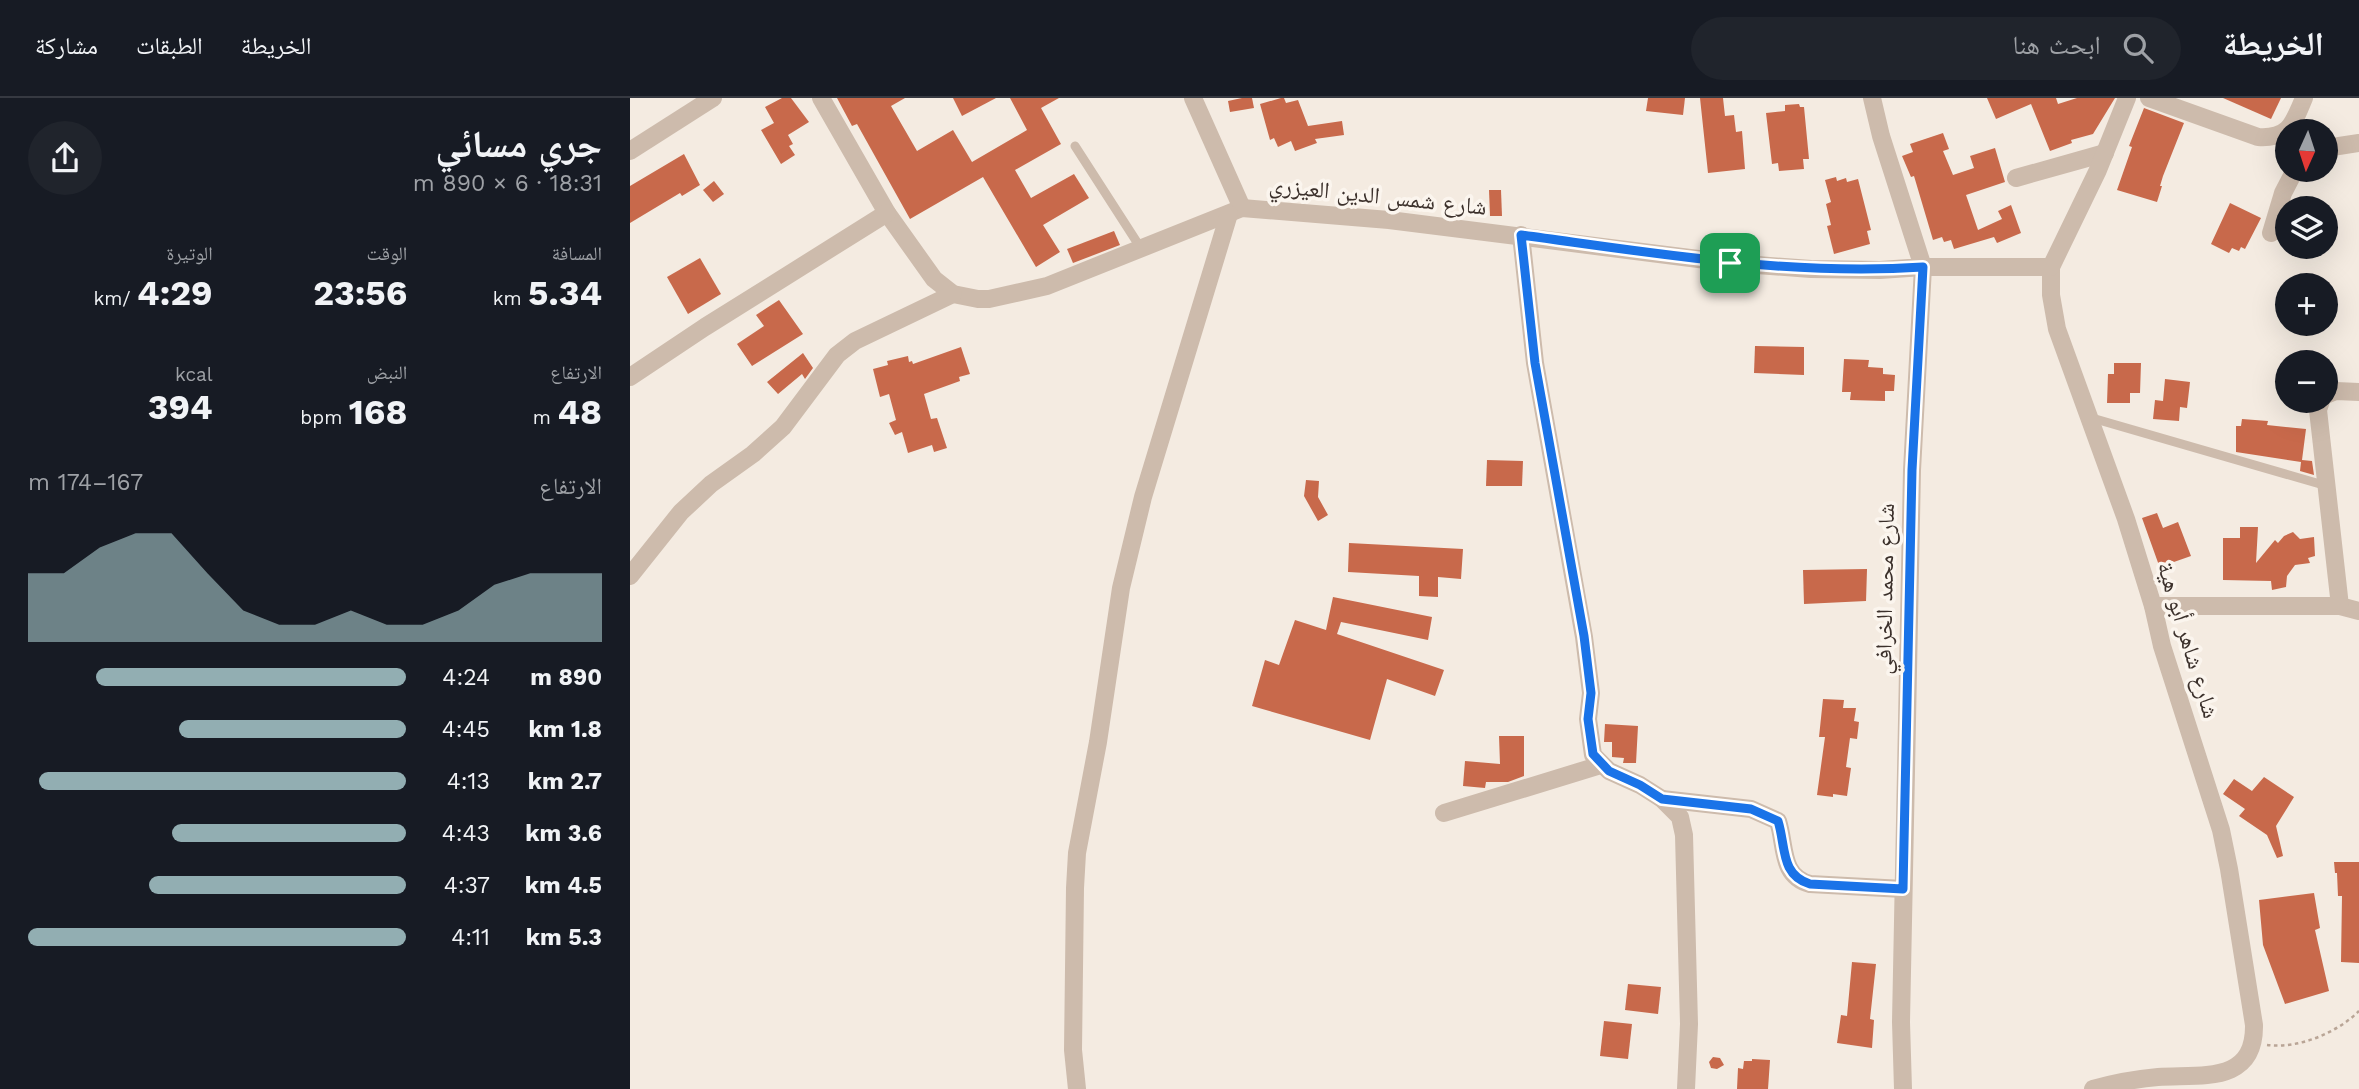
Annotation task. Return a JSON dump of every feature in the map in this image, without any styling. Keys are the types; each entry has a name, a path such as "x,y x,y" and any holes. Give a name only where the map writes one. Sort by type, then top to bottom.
{"street":[{"path":"630,151 713,98"},
{"path":"630,576 681,512 711,484 753,454 783,427 838,355 855,341 953,294 934,279 887,213 821,98"},
{"path":"1077,1089 1073,1051 1077,853 1098,742 1121,588 1143,497 1235,211 1193,98"},
{"name":"شارع محمد الخرافي","path":"1872,98 1881,136 1923,267 1912,470 1901,1023 1903,1089"},
{"name":"شارع شاهر أبو هية","path":"2127,98 2105,153 2051,267 2051,295 2057,329 2092,418 2221,830 2254,1026 2254,1040"},
{"path":"2149,98 2258,137 2273,138 2284,133 2293,123 2304,98"},
{"path":"2338,146 2359,143"},
{"path":"2016,178 2105,153"},
{"path":"2271,233 2289,182"},
{"name":"شارع شمس الدين العيزري","path":"953,294 989,299 1034,289 1142,250 1235,211 1377,219 1730,263 1811,269 2051,267"},
{"path":"630,377 887,213"},
{"path":"1521,235 1535,363 1584,636 1591,693 1588,719 1593,754 1609,771 1640,785 1662,799 1679,817 1684,835 1689,1024 1686,1089"},
{"path":"2338,391 2359,392"},
{"path":"2318,413 2340,606"},
{"path":"2153,606 2340,606 2359,611"},
{"path":"1444,813 1601,765"},
{"path":"1662,799 1751,809 1778,821 1790,873 1798,881 1903,889"},
{"path":"2093,1089 2154,1078 2216,1074 2232,1070 2244,1061 2254,1040"}],"lane":[{"path":"1075,146 1142,250"},
{"path":"2092,418 2327,486"}],"path":[{"path":"2254,1040 2265,1045 2289,1046 2333,1031 2359,1011"}],"building":[{"path":"782,98 791,98 809,122 788,135 793,144 789,146 795,155 781,164 761,130 774,123 765,107"},
{"path":"837,98 905,98 891,106 917,151 953,130 972,162 1027,130 1010,98 1059,98 1041,108 1061,144 1015,170 1031,198 1074,174 1089,198 1043,225 1060,252 1036,267 983,177 910,219 857,124 852,126"},
{"path":"953,98 996,98 962,116"},
{"path":"1252,98 1254,108 1230,112 1228,101"},
{"path":"1284,98 1286,103 1298,100 1308,126 1342,121 1344,135 1315,139 1317,143 1295,151 1291,141 1278,147 1274,138 1270,140 1260,104"},
{"path":"1648,98 1685,98 1683,115 1646,111"},
{"path":"1700,98 1723,98 1725,116 1734,115 1736,132 1742,131 1745,169 1708,173"},
{"path":"1987,98 2056,98 2058,104 2077,98 2115,98 2093,134 2071,140 2072,143 2050,151 2031,104 1996,119"},
{"path":"2223,98 2281,98 2271,119"},
{"path":"1799,104 1804,107 1809,159 1803,159 1804,169 1779,171 1778,163 1772,164 1766,113 1785,111 1785,105"},
{"path":"2144,108 2184,123 2163,176 2157,202 2117,190 2132,147 2129,146"},
{"path":"1943,133 1949,149 1943,151 1953,175 1974,168 1970,156 1995,148 2005,182 1966,195 1978,230 2002,219 1998,211 2011,205 2021,233 1997,243 1994,237 1954,249 1951,240 1944,242 1942,237 1933,240 1914,176 1911,177 1902,156 1913,152 1910,144"},
{"path":"684,154 700,185 682,196 680,193 630,223 630,186"},
{"path":"1836,177 1837,181 1846,178 1847,182 1858,179 1871,230 1867,231 1870,244 1834,254 1827,226 1831,225 1826,204 1831,202 1825,180"},
{"path":"714,181 724,194 713,202 703,190"},
{"path":"1489,190 1501,190 1502,216 1490,216"},
{"path":"2230,203 2261,218 2245,249 2241,247 2239,251 2232,248 2229,253 2211,244"},
{"path":"1114,231 1120,245 1073,263 1067,249"},
{"path":"700,258 721,294 688,314 667,277"},
{"path":"779,300 803,334 752,366 737,344 764,326 756,315"},
{"path":"1755,346 1804,347 1804,375 1754,373"},
{"path":"961,347 970,374 959,377 960,381 924,394 931,419 937,418 947,448 934,452 932,445 908,453 902,432 895,435 889,423 896,420 889,394 880,397 873,369 888,365 887,361 908,356 909,362 912,361 913,364"},
{"path":"803,353 813,368 805,379 802,374 778,394 767,382"},
{"path":"1844,359 1869,360 1868,367 1883,368 1883,374 1895,375 1894,391 1885,391 1885,401 1850,400 1851,392 1842,392"},
{"path":"2114,363 2141,363 2140,393 2130,393 2130,403 2107,403 2108,374 2114,374"},
{"path":"2165,379 2190,382 2187,408 2180,407 2179,421 2153,419 2155,400 2163,401"},
{"path":"2242,419 2306,429 2302,460 2312,461 2314,475 2300,471 2301,462 2236,452 2236,426 2241,426"},
{"path":"1487,460 1523,461 1522,486 1486,486"},
{"path":"1306,480 1319,481 1318,497 1328,515 1318,521 1304,496"},
{"path":"2157,513 2163,528 2178,522 2191,556 2171,563 2172,567 2161,571 2142,518"},
{"path":"2240,527 2258,527 2256,563 2275,540 2278,543 2293,532 2300,539 2314,537 2315,556 2308,558 2310,563 2295,565 2287,576 2286,587 2272,590 2271,581 2223,580 2223,538 2240,538"},
{"path":"1349,543 1463,549 1461,579 1438,577 1438,597 1419,596 1419,576 1348,572"},
{"path":"1867,569 1866,601 1804,604 1803,570"},
{"path":"1333,597 1432,617 1428,640 1341,622 1337,634 1444,670 1435,696 1387,679 1370,740 1252,706 1265,660 1279,665 1295,620 1326,630"},
{"path":"1823,699 1844,700 1843,708 1856,708 1854,721 1859,722 1857,739 1850,738 1846,767 1851,768 1847,796 1817,795 1825,737 1819,737"},
{"path":"1605,724 1638,726 1636,763 1623,763 1624,758 1612,757 1612,742 1604,742"},
{"path":"1499,736 1524,736 1524,776 1508,782 1486,782 1485,788 1463,786 1465,761 1500,764"},
{"path":"2264,777 2294,797 2276,826 2283,856 2277,858 2267,835 2239,816 2245,809 2223,794 2234,779 2252,791"},
{"path":"2334,862 2359,862 2359,963 2341,962 2342,896 2338,896"},
{"path":"2314,893 2320,928 2315,930 2329,991 2285,1004 2263,945 2259,900"},
{"path":"1852,962 1876,964 1870,1019 1874,1020 1872,1048 1837,1043 1841,1015 1847,1016"},
{"path":"1628,984 1661,987 1658,1014 1625,1010"},
{"path":"1604,1021 1632,1024 1628,1059 1600,1056"},
{"path":"1713,1057 1720,1058 1724,1065 1717,1069 1711,1068 1709,1062"},
{"path":"1770,1060 1768,1089 1737,1089 1738,1068 1743,1069 1744,1061"}],"route":[{"path":"1521,235 1730,263 1811,269 1880,270 1923,267 1912,470 1903,889 1798,881 1790,873 1778,821 1751,809 1662,799 1640,785 1609,771 1593,754 1588,719 1591,693 1584,636 1535,363 1521,235"}]}
